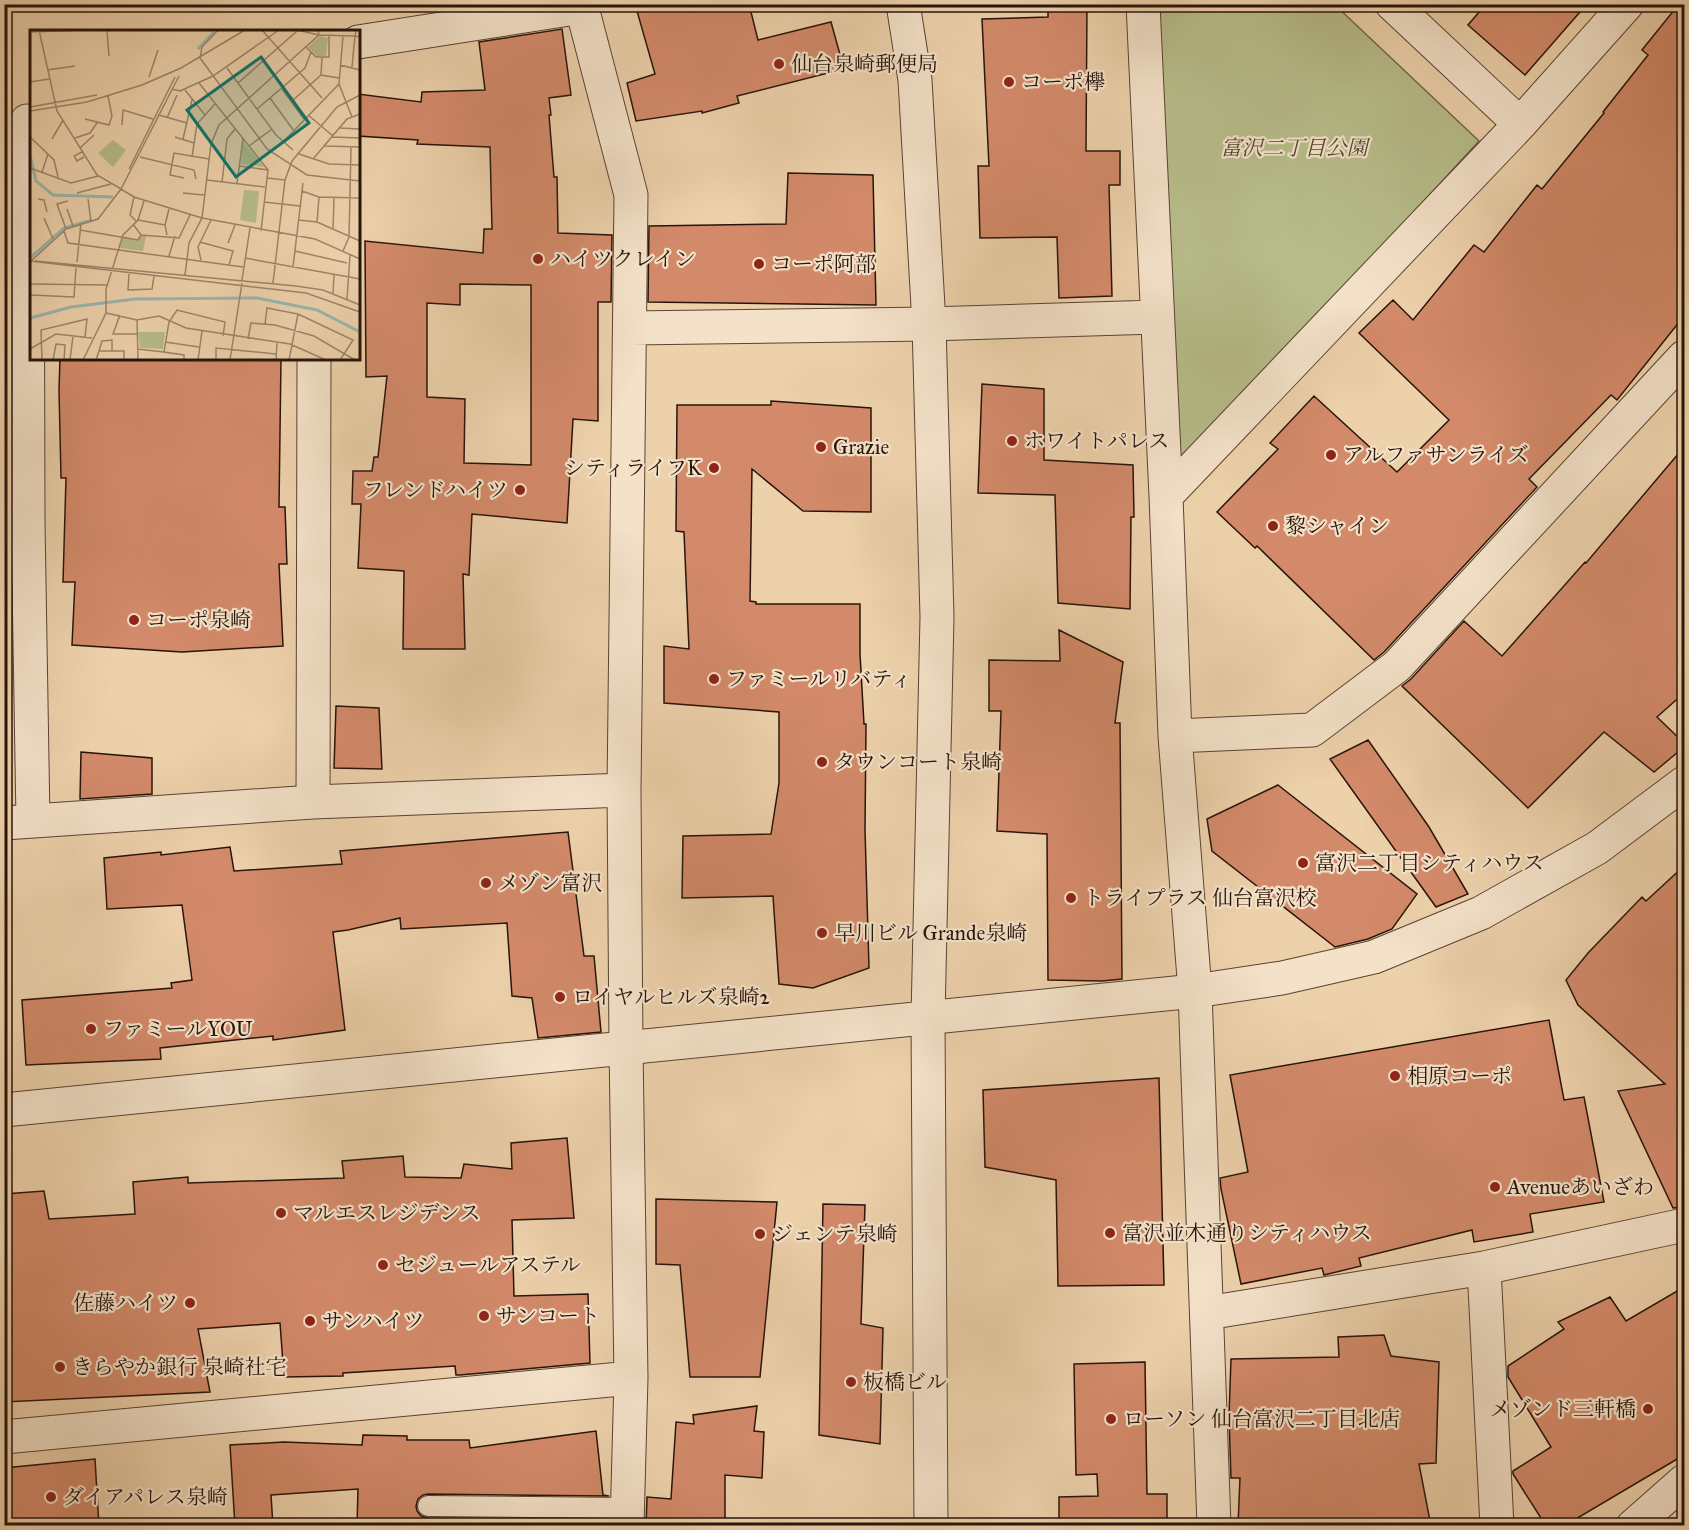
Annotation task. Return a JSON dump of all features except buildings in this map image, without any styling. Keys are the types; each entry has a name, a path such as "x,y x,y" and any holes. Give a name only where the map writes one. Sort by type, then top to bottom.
{"street":[{"path":"903,4 915,80 929,324 937,617 928,1017 931,1526"},
{"path":"1143,4 1175,736 1195,991 1214,1526"},
{"path":"1392,4 1520,124"},
{"path":"1166,496 1520,124 1627,4"},
{"path":"360,42 581,6 631,195 624,790 632,1378 628,1517"},
{"path":"21,122 16,523 19,822 313,802 624,790"},
{"path":"630,328 1157,318"},
{"path":"1175,736 1312,730 1397,666 1684,357"},
{"path":"313,802 314,360"},
{"path":"4,1110 1195,991 1282,978 1374,957 1481,913 1597,848 1684,783"},
{"path":"1207,1313 1484,1268 1684,1225"},
{"path":"1484,1268 1497,1526"},
{"path":"4,1437 632,1378"},
{"path":"1633,1526 1684,1481"}],"lane":[{"path":"428,1506 628,1517"}],"green space":[{"name":"富沢二丁目公園","path":"1155,5 1335,5 1479,141 1188,458 1175,453"}],"place":[{"name":"仙台泉崎郵便局","path":"779,64"},
{"name":"コーポ欅","path":"1009,82"},
{"name":"ハイツクレイン","path":"538,259"},
{"name":"コーポ阿部","path":"759,264"},
{"name":"ホワイトパレス","path":"1012,441"},
{"name":"Grazie","path":"821,447"},
{"name":"アルファサンライズ","path":"1331,455"},
{"name":"シティライフK","path":"714,468"},
{"name":"フレンドハイツ","path":"520,490"},
{"name":"黎シャイン","path":"1273,526"},
{"name":"コーポ泉崎","path":"134,620"},
{"name":"ファミールリバティ","path":"714,679"},
{"name":"タウンコート泉崎","path":"822,762"},
{"name":"富沢二丁目シティハウス","path":"1303,863"},
{"name":"メゾン富沢","path":"486,883"},
{"name":"トライプラス 仙台富沢校","path":"1071,898"},
{"name":"早川ビル Grande泉崎","path":"822,933"},
{"name":"ロイヤルヒルズ泉崎2","path":"560,997"},
{"name":"ファミールYOU","path":"91,1029"},
{"name":"相原コーポ","path":"1395,1076"},
{"name":"Avenueあいざわ","path":"1495,1187"},
{"name":"マルエスレジデンス","path":"281,1213"},
{"name":"富沢並木通りシティハウス","path":"1110,1233"},
{"name":"ジェンテ泉崎","path":"760,1234"},
{"name":"セジュールアステル","path":"383,1265"},
{"name":"佐藤ハイツ","path":"190,1303"},
{"name":"サンコート","path":"484,1316"},
{"name":"サンハイツ","path":"310,1321"},
{"name":"きらやか銀行 泉崎社宅","path":"60,1367"},
{"name":"板橋ビル","path":"851,1382"},
{"name":"メゾンド三軒橋","path":"1648,1409"},
{"name":"ローソン 仙台富沢二丁目北店","path":"1111,1419"},
{"name":"ダイアパレス泉崎","path":"51,1497"}]}
